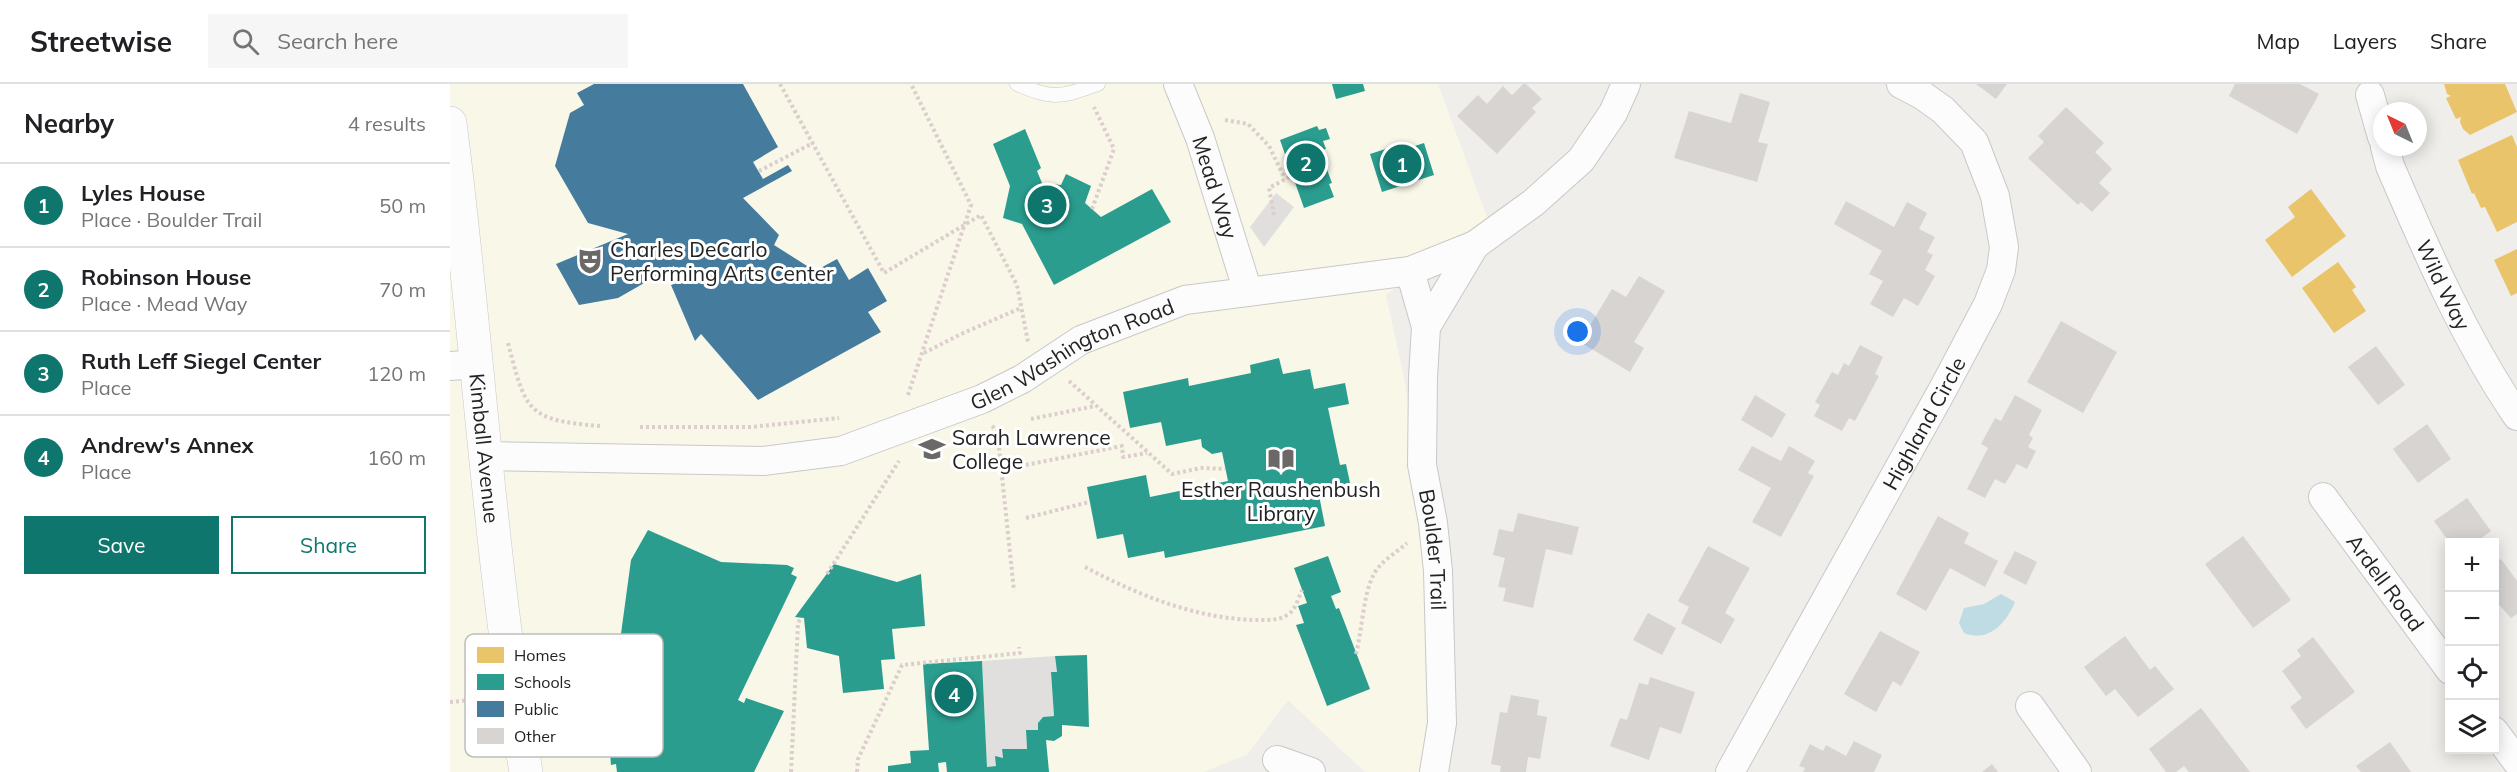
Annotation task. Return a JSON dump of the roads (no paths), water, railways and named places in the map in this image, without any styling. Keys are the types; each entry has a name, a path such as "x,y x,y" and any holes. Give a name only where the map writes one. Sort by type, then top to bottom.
{"street":[{"name":"Mead Way","path":"1178,84 1200,138 1248,292"},
{"name":"Boulder Trail","path":"1434,772 1442,723 1438,571 1433,523 1422,465 1426,327 1410,271 1475,245 1533,203 1581,160 1613,113 1626,84"},
{"name":"Highland Circle","path":"1730,772 1948,380 1988,304 2001,270 2004,246 1995,196 1974,142 1943,110 1922,94 1900,84"},
{"path":"2370,95 2373,106"},
{"name":"Kimball Avenue","path":"450,123 465,240 468,354 487,456 506,634"},
{"name":"Wild Way","path":"2388,156 2439,279 2489,374 2517,416"},
{"name":"Boulder Trail","path":"1426,327 1475,245"},
{"name":"Glen Washington Road","path":"487,456 763,460 841,451 982,399 1022,379 1081,340 1185,300 1410,271"},
{"name":"Ardell Road","path":"2324,497 2445,663"},
{"path":"2030,706 2077,772"},
{"path":"2499,738 2517,762"},
{"name":"Kimball Avenue","path":"524,757 526,772"},
{"path":"1277,760 1311,772"}],"lane":[{"path":"1017,84 1046,96 1072,94 1092,86"}],"water":[{"path":"2001,594 2015,602 2002,624 1989,633 1981,635 1964,633 1959,623 1964,608 1984,604"}],"place":[{"name":"Robinson House","path":"1306,163"},
{"name":"Lyles House","path":"1402,164"},
{"name":"Ruth Leff Siegel Center","path":"1047,205"},
{"name":"Charles DeCarlo Performing Arts Center","path":"590,261"},
{"name":"Sarah Lawrence College","path":"932,449"},
{"name":"Esther Raushenbush Library","path":"1281,459"},
{"name":"Andrew's Annex","path":"954,694"}]}
